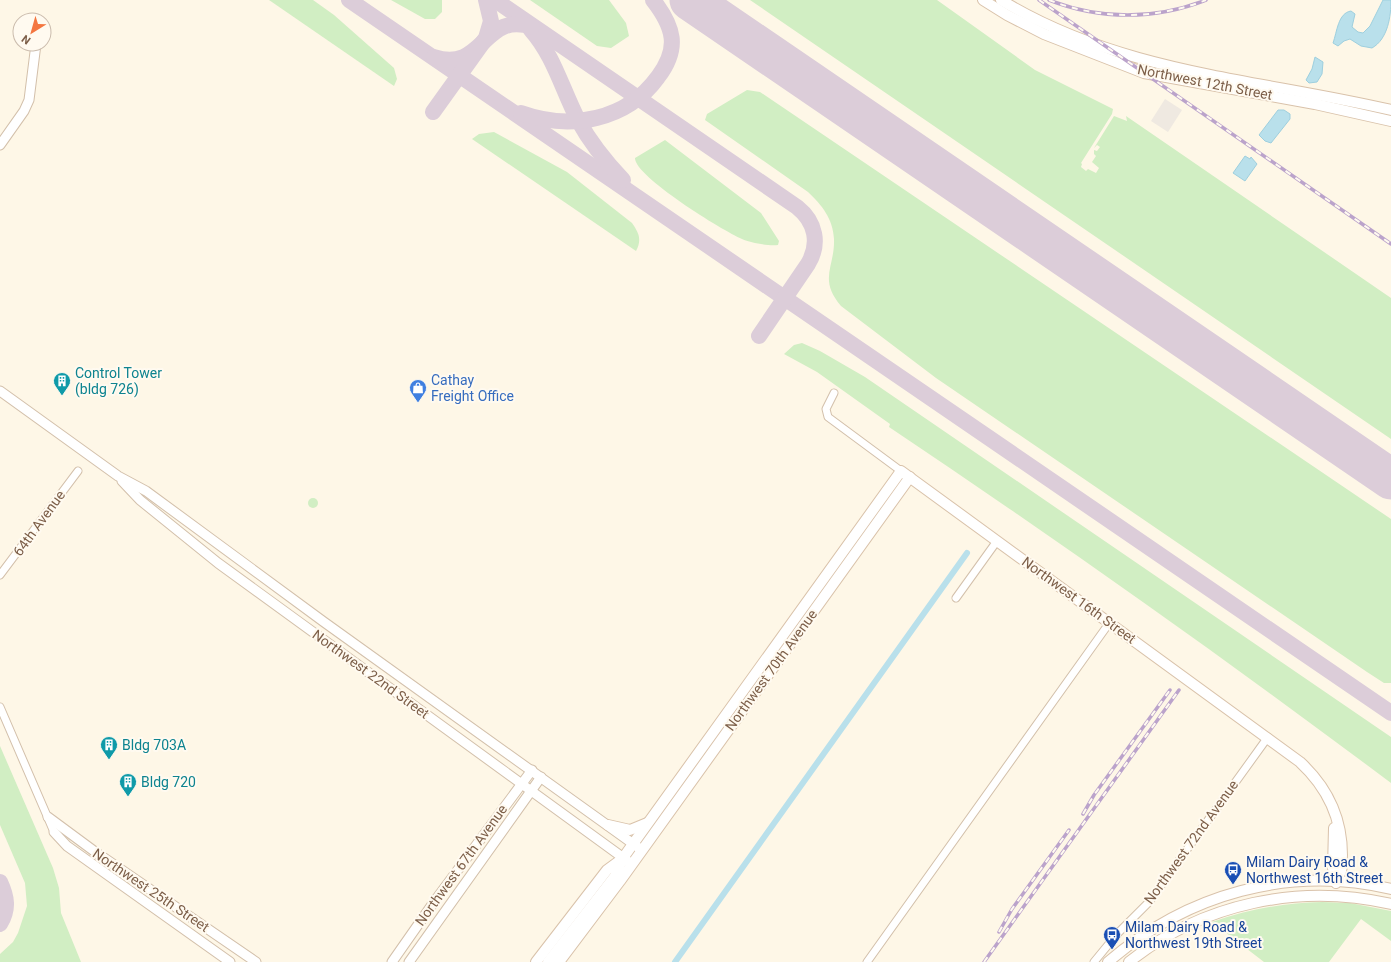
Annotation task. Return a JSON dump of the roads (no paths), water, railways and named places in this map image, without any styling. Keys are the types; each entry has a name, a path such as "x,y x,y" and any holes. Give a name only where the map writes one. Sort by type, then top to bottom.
{"main road":[{"name":"Northwest 12th Street","path":"983,0 1007,15 1044,34 1144,73 1315,104 1391,121"},
{"name":"Northwest 12th Street","path":"1001,0 1042,22 1078,38 1128,56 1168,66 1314,93 1391,110"},
{"name":"Northwest 16th Street","path":"901,470 1268,737 1307,769 1324,791 1335,814 1333,868 1336,880 1336,896"},
{"name":"Northwest 70th Avenue","path":"623,858 901,470"},
{"name":"Northwest 70th Avenue","path":"559,962 632,864 910,477"},
{"path":"608,825 630,830 648,822"},
{"path":"536,962 607,870 623,858"},
{"path":"548,962 615,876 623,858"},
{"path":"1108,962 1159,924 1183,911 1213,899 1251,888 1273,884 1336,880 1391,889"},
{"path":"1129,962 1172,933 1223,911 1276,898 1336,896 1391,904"}],"street":[{"path":"0,145 24,111 29,100 35,52"},
{"name":"Northwest 22nd Street","path":"0,391 118,476 146,491 324,622 642,850"},
{"name":"Northwest 16th Street","path":"834,393 826,409 828,417 901,470"},
{"name":"64th Avenue","path":"0,575 78,470"},
{"name":"Northwest 22nd Street","path":"118,476 140,500 182,535 632,864"},
{"path":"956,598 997,541"},
{"path":"867,962 1110,622"},
{"name":"Northwest 25th Street","path":"0,707 54,832 68,846 230,962"},
{"name":"Northwest 72nd Avenue","path":"1094,962 1117,934 1149,902 1268,737"},
{"name":"Northwest 67th Avenue","path":"392,962 532,770"},
{"name":"Northwest 67th Avenue","path":"409,962 541,777"},
{"name":"Northwest 25th Street","path":"48,817 94,851 256,962"}],"water":[{"path":"1383,0 1391,0 1390,13 1388,27 1382,39 1377,44 1372,48 1361,46 1350,39 1344,41 1338,46 1333,43 1343,15 1351,11 1355,14 1352,27 1358,32 1363,33 1370,26"},
{"path":"1315,57 1323,62 1322,74 1317,82 1309,83 1306,80 1312,69"},
{"path":"1278,110 1284,110 1290,114 1290,119 1271,143 1265,141 1259,135"},
{"path":"1245,156 1250,159 1251,157 1257,164 1245,181 1233,173"}],"waterway":[{"path":"675,962 967,553"}],"railway":[{"path":"1039,0 1391,244"},
{"path":"1049,0 1068,7 1088,11 1128,15 1167,11 1187,7 1206,0"},
{"path":"1083,814 1094,795 1170,690"},
{"path":"984,962 1179,690"},
{"path":"999,932 1012,909 1069,830"}],"place":[{"name":"Control Tower (bldg 726)","path":"62,396"},
{"name":"Cathay Freight Office","path":"418,403"},
{"name":"Bldg 703A","path":"109,760"},
{"name":"Bldg 720","path":"128,797"},
{"name":"Milam Dairy Road & Northwest 16th Street","path":"1233,885"},
{"name":"Milam Dairy Road & Northwest 19th Street","path":"1112,950"}]}
